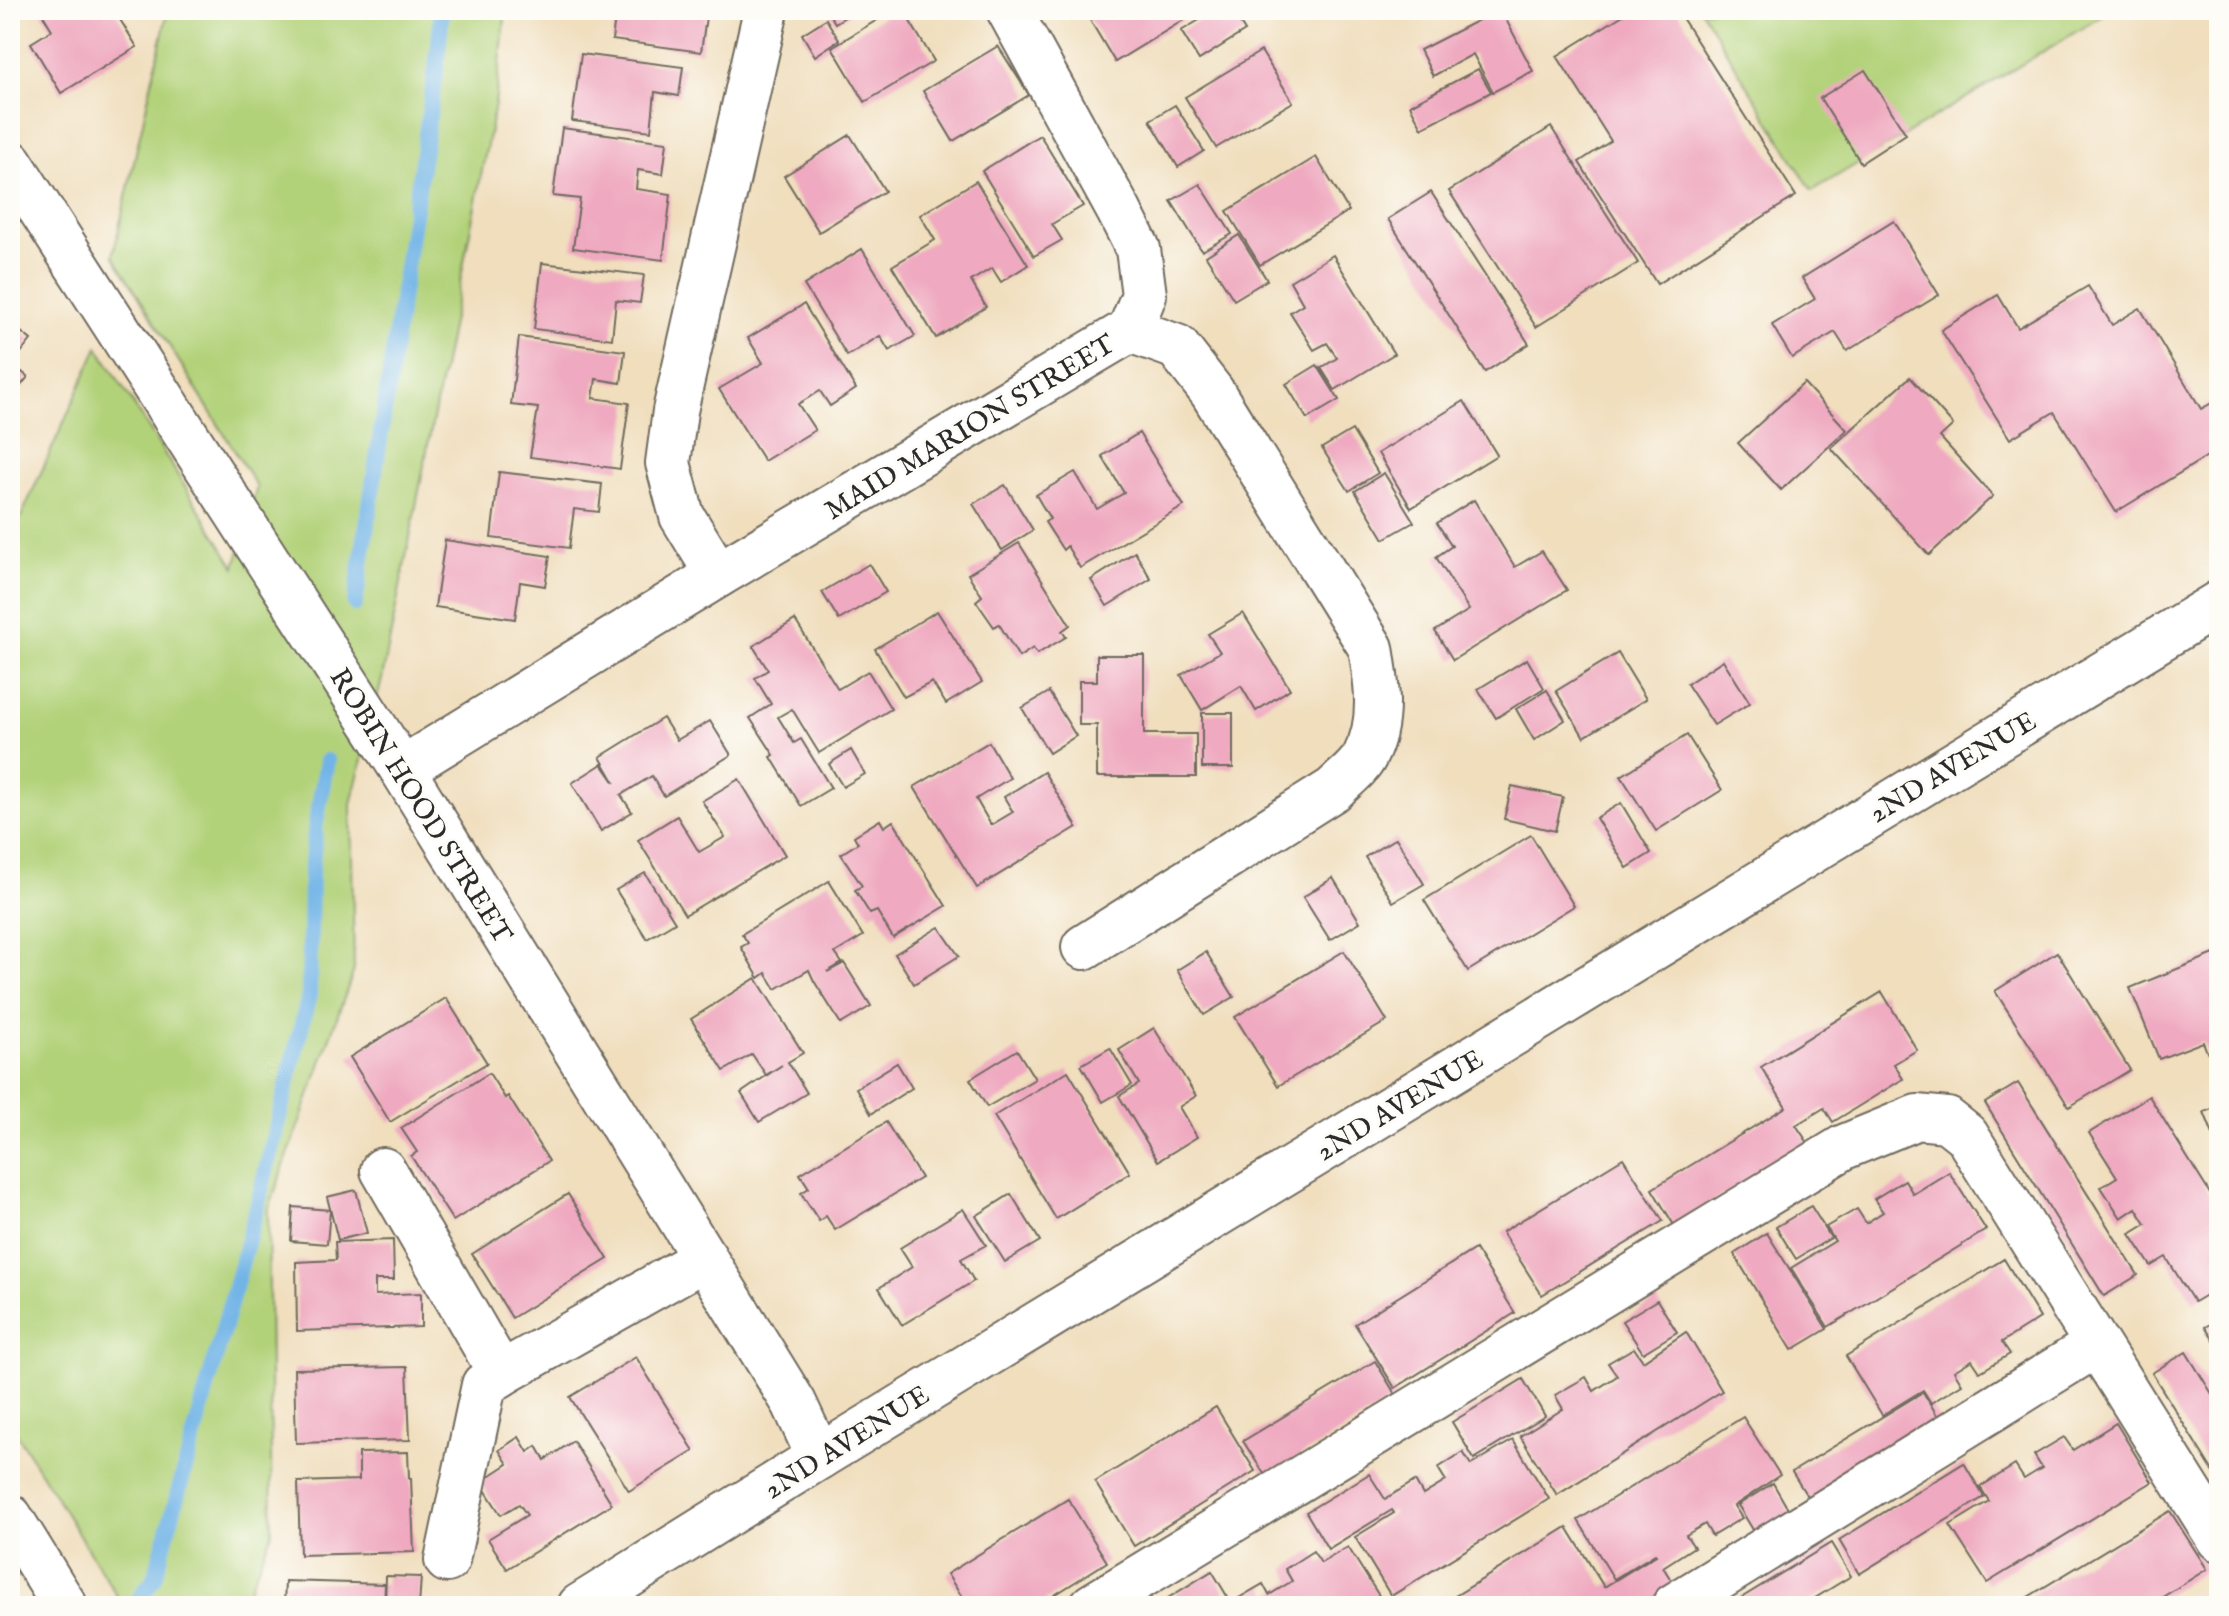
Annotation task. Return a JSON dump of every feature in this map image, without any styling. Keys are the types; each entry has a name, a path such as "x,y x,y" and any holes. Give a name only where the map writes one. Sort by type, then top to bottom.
{"street":[{"path":"718,575 682,516 668,463 675,411 766,10"},
{"path":"1009,10 1138,249 1144,295 1130,330"},
{"name":"ROBIN HOOD STREET","path":"10,162 402,769 794,1403 819,1457"},
{"name":"MAID MARION STREET","path":"402,769 718,575 1130,330 1177,347 1212,392 1371,648 1378,690 1375,731 1364,758 1334,789 1084,947"},
{"name":"2ND AVENUE","path":"580,1606 819,1457 2215,616"},
{"path":"1092,1606 1844,1147 1917,1117 1947,1120 1966,1135 2219,1539"},
{"path":"383,1170 501,1374"},
{"path":"447,1560 484,1385 705,1258"},
{"path":"1674,1606 2096,1345"},
{"path":"10,1517 63,1604"}],"green space":[{"path":"168,10 506,10 495,104 382,679 351,804 354,970 268,1211 272,1533 242,1606 123,1606 10,1423 10,541 98,347 235,567 257,487 113,255"},
{"path":"1701,10 2112,10 1812,191"}],"building":[{"path":"40,10 114,10 137,47 61,93 31,43 52,30"},
{"path":"616,10 707,10 701,52 612,40"},
{"path":"827,10 856,10 835,23"},
{"path":"894,10 903,10 934,61 865,102 832,47"},
{"path":"1084,10 1200,10 1115,62"},
{"path":"1216,10 1232,10 1245,31 1199,60 1181,31"},
{"path":"1501,10 1533,71 1493,92 1473,54 1433,76 1420,50"},
{"path":"1620,10 1677,10 1796,196 1657,284 1579,162 1611,141 1557,56 1623,15"},
{"path":"826,19 839,40 815,56 802,34"},
{"path":"998,46 1029,95 953,141 923,91"},
{"path":"1261,51 1293,102 1216,148 1185,97"},
{"path":"581,54 683,67 679,96 655,92 651,131 572,121"},
{"path":"1478,69 1491,92 1422,128 1410,105"},
{"path":"1865,70 1906,134 1861,163 1820,98"},
{"path":"1175,105 1204,151 1178,167 1150,120"},
{"path":"1551,127 1638,263 1536,327 1449,191"},
{"path":"562,128 667,142 663,174 638,170 636,189 671,194 663,260 573,248 580,199 553,196"},
{"path":"850,135 885,191 819,232 784,176"},
{"path":"1040,135 1083,206 1052,224 1062,240 1034,256 982,171"},
{"path":"1316,157 1349,211 1260,265 1227,211"},
{"path":"976,181 1028,265 1001,282 992,268 971,281 986,307 936,338 892,266 935,240 920,215"},
{"path":"1200,184 1232,234 1202,251 1171,201"},
{"path":"1431,192 1529,344 1485,372 1388,219"},
{"path":"1894,221 1939,295 1847,351 1835,332 1792,358 1772,325 1815,299 1802,278"},
{"path":"1239,235 1267,280 1234,300 1206,256"},
{"path":"862,249 915,336 889,351 880,336 847,356 804,285"},
{"path":"1333,255 1394,354 1335,390 1321,368 1337,358 1327,343 1314,350 1290,312 1303,304 1290,281"},
{"path":"542,263 644,275 640,303 616,300 612,339 534,329"},
{"path":"2088,286 2112,325 2140,308 2201,409 2219,399 2219,456 2216,451 2116,512 2054,412 2010,439 1941,330 1998,295 2018,328"},
{"path":"804,304 856,389 830,406 820,391 798,404 815,430 764,461 719,389 763,363 748,338"},
{"path":"10,323 31,340 12,364 28,377 10,399"},
{"path":"519,337 625,351 621,383 596,379 593,398 629,403 620,469 530,457 538,408 511,405"},
{"path":"1317,365 1339,400 1307,419 1286,384"},
{"path":"1910,377 1953,425 1940,437 1993,496 1929,555 1831,448"},
{"path":"1804,383 1847,430 1781,490 1738,443"},
{"path":"1464,401 1497,455 1411,508 1378,453"},
{"path":"1352,430 1378,473 1349,491 1322,448"},
{"path":"1139,433 1184,506 1080,568 1067,546 1063,550 1045,522 1050,519 1036,495 1075,472 1097,509 1124,493 1102,456"},
{"path":"499,472 602,484 599,512 574,509 569,548 491,538"},
{"path":"1384,473 1414,522 1384,539 1355,491"},
{"path":"1005,485 1033,530 1002,550 973,504"},
{"path":"1474,500 1515,567 1542,551 1567,590 1453,660 1435,631 1469,610 1436,557 1452,546 1437,523"},
{"path":"445,540 550,556 545,586 520,582 515,619 435,607"},
{"path":"1019,543 1070,625 1062,631 1066,637 1037,654 1033,648 1019,657 999,624 994,627 976,601 982,596 968,574"},
{"path":"1135,552 1151,579 1107,606 1091,580"},
{"path":"869,564 886,592 839,620 822,592"},
{"path":"937,611 982,682 946,704 932,682 904,697 875,649"},
{"path":"1243,613 1290,689 1256,711 1241,686 1202,710 1181,675 1220,652 1208,634"},
{"path":"795,620 838,689 868,671 891,709 819,753 792,709 778,717 794,743 801,739 831,788 801,806 750,718 771,704 755,678 768,670 753,646"},
{"path":"1618,653 1646,699 1584,737 1556,691"},
{"path":"1097,655 1144,655 1144,734 1196,734 1196,777 1097,777 1097,725 1079,725 1079,681 1097,681"},
{"path":"1527,659 1544,688 1496,718 1478,689"},
{"path":"1723,660 1750,703 1714,725 1687,684"},
{"path":"1547,690 1565,720 1534,740 1516,709"},
{"path":"1049,692 1076,736 1049,753 1022,708"},
{"path":"1202,713 1233,713 1233,768 1202,768"},
{"path":"663,718 677,740 710,721 731,755 664,796 652,776 621,795 632,812 601,831 572,783 602,764 615,783 600,757"},
{"path":"1687,735 1722,790 1656,831 1621,776"},
{"path":"989,742 1010,778 976,799 991,825 1013,812 1004,797 1044,772 1077,827 977,888 914,787"},
{"path":"851,750 865,774 843,787 829,764"},
{"path":"739,779 785,855 685,915 638,840 677,816 699,852 725,837 702,801"},
{"path":"1512,786 1563,797 1555,831 1504,819"},
{"path":"1621,803 1651,853 1627,868 1596,818"},
{"path":"880,820 884,827 893,821 946,906 893,938 877,911 870,914 855,890 862,886 841,854 858,843 854,836"},
{"path":"1531,835 1574,906 1468,971 1424,900"},
{"path":"1396,838 1424,884 1393,902 1365,857"},
{"path":"645,873 675,922 647,939 616,890"},
{"path":"1333,878 1360,922 1330,940 1303,897"},
{"path":"829,881 863,936 835,953 842,963 827,972 844,963 871,1006 841,1024 809,970 776,989 766,973 759,978 741,947 748,943 742,934"},
{"path":"939,927 959,956 914,984 895,954"},
{"path":"1344,951 1387,1021 1278,1086 1235,1017"},
{"path":"1206,952 1234,997 1204,1015 1177,970"},
{"path":"2057,952 2130,1070 2069,1107 1995,991"},
{"path":"2219,952 2219,1047 2207,1052 2203,1042 2159,1059 2130,988"},
{"path":"756,978 803,1053 788,1062 807,1093 759,1122 741,1093 782,1065 766,1075 752,1054 724,1071 691,1019"},
{"path":"1882,992 1917,1050 1894,1064 1903,1079 1833,1122 1824,1108 1796,1125 1808,1143 1674,1225 1652,1189 1786,1107 1761,1067"},
{"path":"446,998 487,1063 390,1122 350,1057"},
{"path":"1154,1028 1196,1096 1179,1107 1197,1137 1158,1161 1119,1096 1139,1084 1119,1050"},
{"path":"1110,1048 1132,1085 1103,1102 1081,1065"},
{"path":"1017,1050 1035,1079 987,1107 970,1079"},
{"path":"897,1063 912,1088 871,1114 856,1088"},
{"path":"1068,1071 1130,1173 1056,1219 994,1116"},
{"path":"489,1073 505,1098 508,1096 549,1161 453,1221 411,1156 417,1152 401,1128"},
{"path":"2018,1083 2138,1275 2104,1296 1985,1103"},
{"path":"2149,1096 2219,1208 2219,1287 2194,1302 2166,1257 2151,1266 2130,1234 2146,1224 2136,1208 2121,1218 2101,1187 2117,1177 2089,1133"},
{"path":"2219,1106 2219,1149 2204,1112"},
{"path":"886,1122 921,1178 835,1230 826,1216 819,1221 801,1193 809,1188 800,1174"},
{"path":"1623,1158 1663,1221 1542,1295 1502,1232"},
{"path":"1949,1172 1986,1230 1828,1327 1791,1268 1835,1241 1826,1227 1857,1209 1866,1223 1883,1212 1874,1199 1905,1180 1913,1194"},
{"path":"356,1190 367,1233 338,1240 327,1197"},
{"path":"568,1194 608,1259 512,1318 472,1254"},
{"path":"1011,1194 1040,1241 1005,1262 976,1216"},
{"path":"1811,1206 1831,1238 1796,1259 1776,1227"},
{"path":"293,1207 330,1210 327,1244 291,1241"},
{"path":"963,1209 986,1245 961,1259 974,1281 902,1325 879,1288 912,1267 900,1248"},
{"path":"1767,1233 1827,1329 1792,1350 1734,1254"},
{"path":"393,1240 394,1280 375,1280 375,1295 421,1293 421,1327 297,1331 296,1262 336,1260 335,1242"},
{"path":"1475,1249 1515,1313 1395,1388 1355,1324"},
{"path":"2004,1259 2040,1318 2002,1342 2010,1354 1980,1372 1972,1360 1954,1371 1962,1384 1931,1403 1923,1390 1882,1415 1846,1356"},
{"path":"1657,1300 1677,1332 1643,1353 1622,1321"},
{"path":"2219,1319 2219,1348 2205,1327"},
{"path":"1686,1332 1722,1391 1557,1495 1520,1436 1563,1409 1555,1395 1586,1377 1594,1391 1617,1376 1608,1363 1634,1348 1643,1361"},
{"path":"2186,1352 2219,1405 2219,1481 2152,1373"},
{"path":"636,1357 694,1451 629,1491 570,1397"},
{"path":"1375,1361 1397,1397 1266,1477 1243,1441"},
{"path":"407,1367 410,1440 296,1443 294,1369"},
{"path":"1523,1379 1545,1416 1474,1459 1452,1422"},
{"path":"1923,1392 1943,1425 1812,1504 1792,1472"},
{"path":"1216,1407 1255,1471 1134,1546 1095,1482"},
{"path":"1743,1417 1780,1475 1734,1506 1742,1518 1712,1536 1705,1524 1686,1535 1694,1547 1663,1567 1676,1588 1646,1606 1439,1606 1567,1527 1604,1587 1656,1555 1614,1579 1578,1520"},
{"path":"2116,1423 2152,1482 1987,1583 1950,1525 1989,1501 1980,1487 2015,1465 2024,1479 2042,1468 2034,1455 2064,1437 2073,1450"},
{"path":"519,1437 528,1452 537,1446 545,1460 573,1441 612,1504 507,1569 488,1539 527,1515 519,1504 501,1515 480,1482 508,1464 499,1450"},
{"path":"1513,1440 1549,1499 1391,1596 1355,1537 1394,1513 1392,1510 1328,1549 1306,1512 1369,1474 1385,1499 1415,1481 1423,1495 1446,1481 1438,1468 1463,1452 1471,1465"},
{"path":"408,1452 414,1552 300,1555 298,1482 359,1480 359,1453"},
{"path":"1964,1463 1984,1497 1859,1574 1839,1540"},
{"path":"1773,1483 1792,1516 1758,1538 1738,1505"},
{"path":"1068,1499 1107,1562 1037,1606 968,1606 947,1574"},
{"path":"2170,1511 2207,1569 2161,1598 2166,1606 2013,1606"},
{"path":"1831,1543 1851,1576 1802,1606 1728,1606"},
{"path":"1348,1547 1381,1599 1370,1606 1235,1606 1232,1602 1263,1584 1269,1595 1292,1581 1285,1569 1313,1551 1321,1563"},
{"path":"1212,1571 1233,1606 1155,1606"},
{"path":"386,1576 421,1577 419,1606 385,1606"},
{"path":"285,1581 385,1584 384,1606 284,1606"}],"waterway":[{"path":"355,604 437,62 442,10"},
{"path":"134,1606 155,1577 258,1203 309,995 311,874 327,761"}]}
